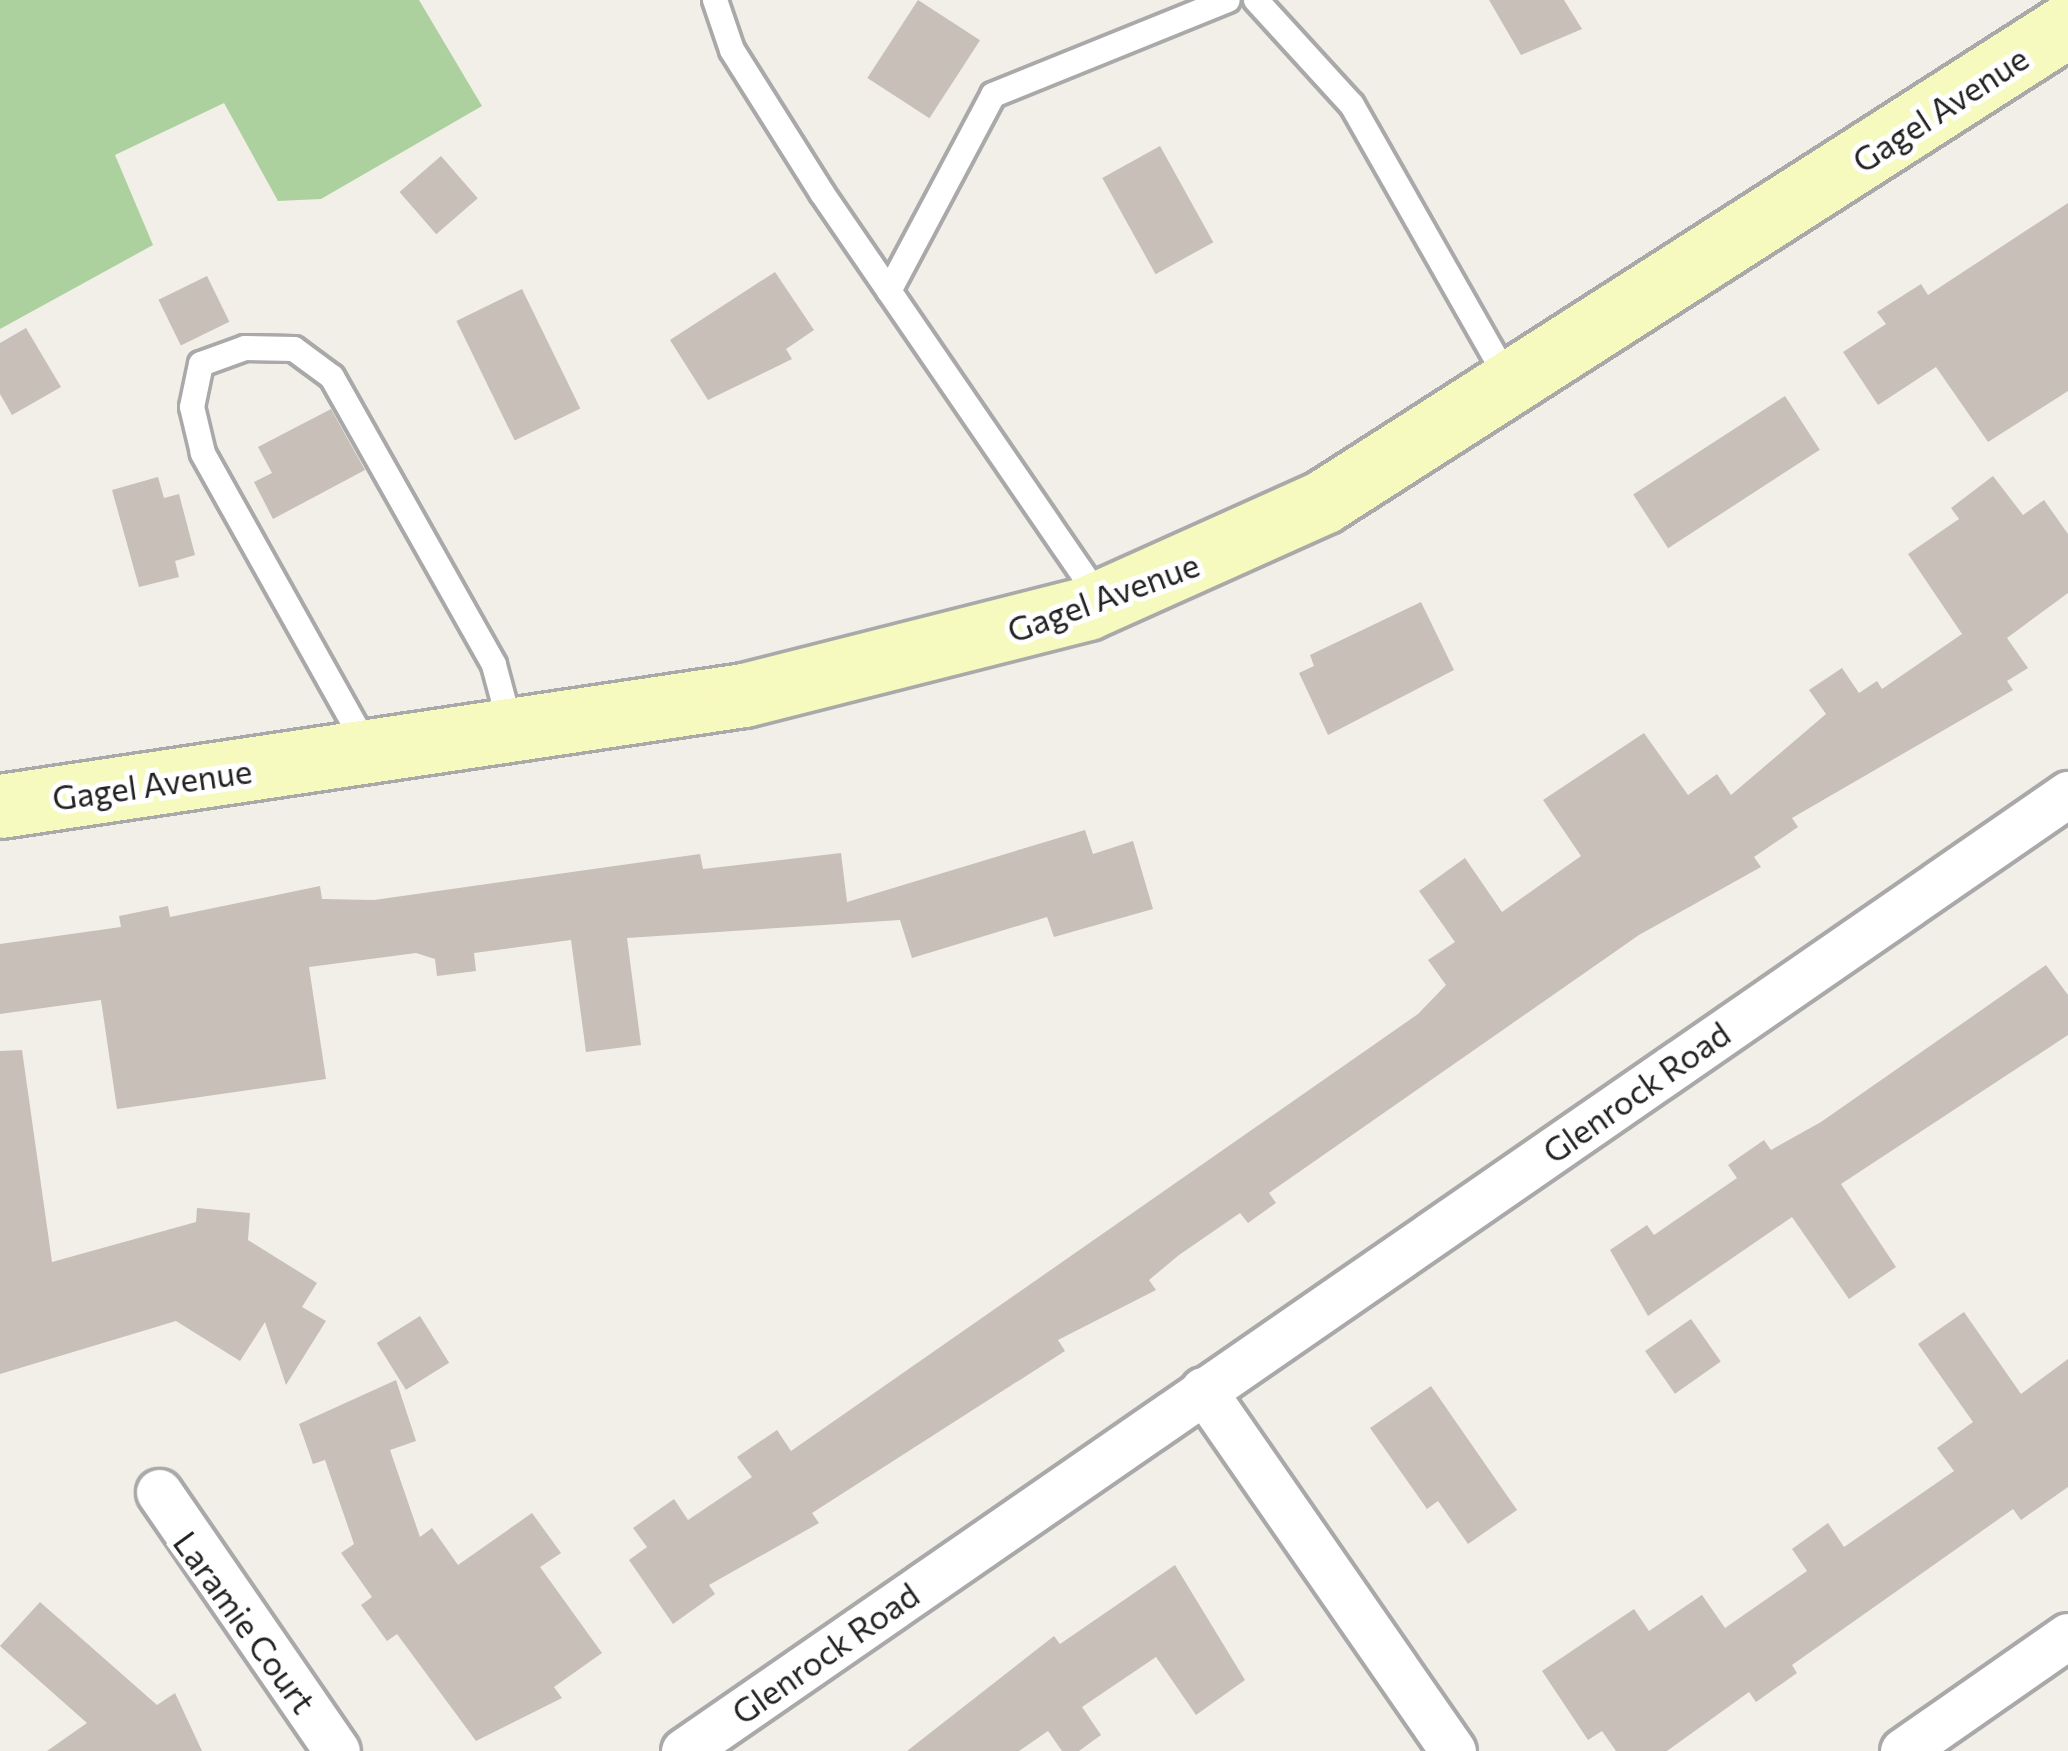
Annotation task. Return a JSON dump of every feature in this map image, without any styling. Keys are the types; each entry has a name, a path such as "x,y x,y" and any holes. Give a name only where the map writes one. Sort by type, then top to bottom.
{"street":[{"name":"Gagel Avenue","path":"0,806 512,731 903,663 1102,602 1304,512 1511,385 2068,25"},
{"name":"Glenrock Road","path":"683,1751 2068,794"},
{"path":"1203,1390 1448,1743"},
{"name":"Laramie Court","path":"159,1492 337,1751"},
{"path":"1904,1751 2068,1636"}],"lane":[{"path":"715,0 732,50 889,292 1102,602"},
{"path":"889,292 993,95 1228,0"},
{"path":"1256,0 1352,105 1511,385"},
{"path":"370,752 203,453 192,406 201,364 245,347 294,349 332,377 494,665 512,731"}],"green space":[{"path":"0,0 419,0 482,106 321,199 278,201 224,103 115,155 153,245 0,329"}],"building":[{"path":"918,0 980,40 929,118 867,78"},
{"path":"1489,0 1564,0 1582,29 1521,55"},
{"path":"1160,146 1213,242 1156,274 1102,178"},
{"path":"441,156 478,198 436,234 399,192"},
{"path":"2068,203 2068,391 1988,442 1936,367 1878,405 1843,352 1886,324 1877,312 1921,284 1928,295"},
{"path":"775,272 814,330 786,349 792,359 708,400 670,340"},
{"path":"207,276 229,322 181,346 158,300"},
{"path":"522,289 580,409 515,441 456,321"},
{"path":"26,328 61,387 12,415 0,394 0,343"},
{"path":"1785,396 1820,450 1668,548 1633,495"},
{"path":"331,409 365,470 273,519 254,482 272,473 258,447"},
{"path":"1993,476 2023,515 2044,500 2068,534 2068,593 2007,638 2028,668 2007,681 2013,690 1792,818 1798,827 1754,857 1761,867 1639,935 1269,1193 1276,1203 1248,1223 1240,1213 1179,1255 1149,1280 1156,1290 1058,1340 1065,1351 812,1513 819,1523 709,1585 715,1594 673,1624 629,1560 647,1547 633,1528 674,1499 688,1520 752,1477 737,1457 777,1430 791,1451 1418,1014 1446,985 1428,960 1455,942 1419,891 1465,858 1502,912 1581,856 1543,800 1644,733 1688,795 1717,774 1731,795 1826,714 1809,690 1842,668 1859,693 1877,681 1882,689 1962,634 1908,554 1959,519 1951,508"},
{"path":"158,477 164,498 179,494 195,555 175,561 179,577 139,587 112,490"},
{"path":"1421,602 1454,670 1328,735 1299,673 1314,666 1310,655"},
{"path":"1085,830 1093,854 1133,841 1153,909 1054,937 1047,917 912,958 900,920 627,938 641,1045 586,1052 571,940 474,953 476,971 437,976 435,959 416,953 309,967 326,1079 117,1109 101,1000 0,1014 0,944 121,927 119,916 168,906 170,917 320,886 322,899 374,900 700,854 703,869 841,853 847,902"},
{"path":"2046,965 2068,995 2068,1035 1841,1184 1896,1267 1849,1299 1792,1217 1648,1316 1610,1250 1647,1225 1654,1235 1737,1178 1728,1165 1764,1140 1771,1150 1821,1122"},
{"path":"22,1050 52,1262 196,1222 197,1208 250,1213 248,1240 317,1283 302,1307 326,1321 286,1385 265,1322 240,1361 176,1321 0,1374 0,1051"},
{"path":"1964,1312 2021,1394 2068,1359 2068,1487 2021,1520 2013,1509 1792,1665 1797,1673 1756,1702 1749,1692 1667,1751 1616,1751 1602,1731 1588,1740 1542,1671 1634,1609 1649,1631 1702,1595 1725,1628 1807,1571 1792,1549 1828,1523 1844,1547 1954,1471 1937,1448 1973,1422 1918,1344"},
{"path":"420,1316 449,1363 406,1390 377,1343"},
{"path":"1691,1319 1721,1362 1675,1394 1645,1351"},
{"path":"396,1380 416,1441 390,1450 420,1537 432,1528 458,1565 532,1513 561,1553 540,1567 602,1653 554,1687 562,1698 476,1741 397,1634 387,1641 361,1605 372,1597 341,1553 354,1544 325,1460 313,1464 299,1424"},
{"path":"1431,1386 1517,1510 1468,1544 1438,1501 1427,1509 1370,1428"},
{"path":"1175,1565 1245,1680 1196,1715 1156,1657 1082,1707 1101,1735 1079,1751 1062,1751 1048,1731 1019,1751 907,1751 1054,1636 1060,1644"},
{"path":"40,1602 157,1705 175,1693 202,1751 47,1751 87,1723 0,1646"}]}
